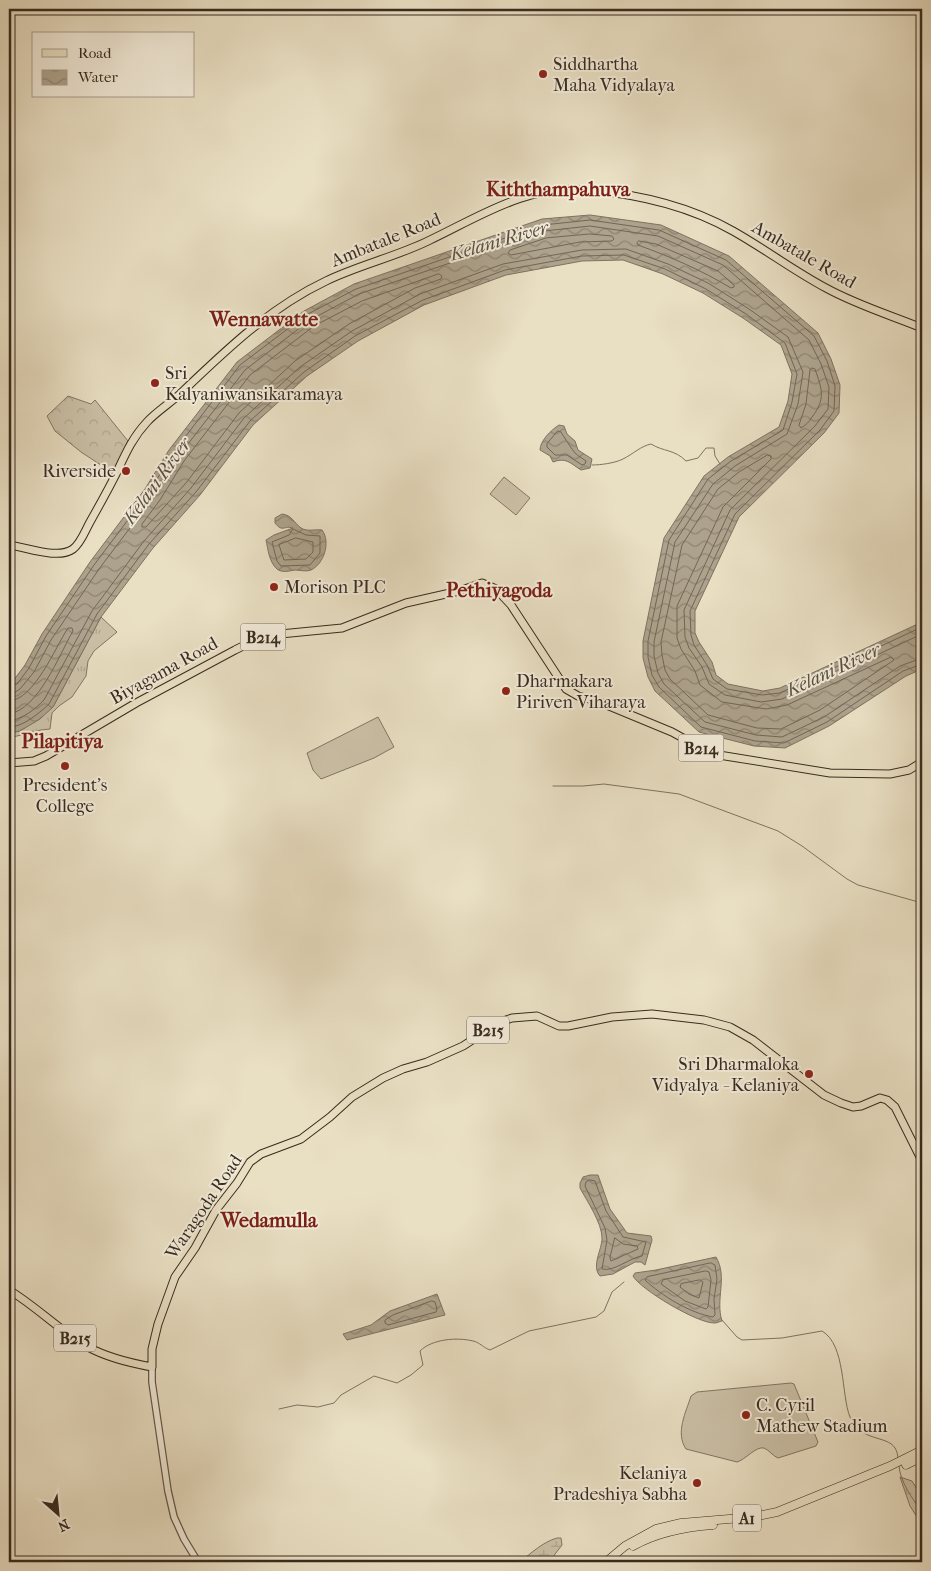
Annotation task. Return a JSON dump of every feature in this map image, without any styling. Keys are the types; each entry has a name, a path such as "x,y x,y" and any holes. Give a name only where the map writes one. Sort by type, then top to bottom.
{"highway":[{"name":"A1","path":"612,1562 639,1543 664,1532 752,1522 781,1516 904,1462 922,1450"},
{"name":"A1","path":"904,1462 922,1457"},
{"name":"A1","path":"606,1562 625,1546 656,1529 681,1523 763,1516 792,1507 891,1468"}],"main road":[{"name":"Ambatale Road","path":"9,545 54,554 66,553 72,550 82,536 116,475 132,441 148,421 167,406 205,368 267,316 330,279 361,266 409,250 497,207 537,193 561,188 612,192 678,207 731,230 828,290 870,309 922,328"},
{"name":"Biyagama Road","path":"9,763 34,761 46,756 136,702 258,639 270,635 342,628 406,603 459,591 482,583 496,589 511,605 566,689 578,696 596,701 672,732 703,749 719,755 740,759 830,773 890,774 909,770 922,762"},
{"name":"Waragoda Road","path":"152,1366 152,1349 158,1324 174,1277 194,1248 216,1210 237,1183 250,1162 260,1154 301,1140 352,1097 383,1078 403,1069 427,1062 462,1046 500,1022 512,1018 537,1016 559,1026 568,1026 612,1017 652,1014 704,1020 730,1028 753,1040 824,1095 841,1103 854,1107 880,1098 887,1100 895,1107 922,1161"},
{"name":"B215","path":"9,1290 25,1299 87,1347 132,1364 152,1366"}],"street":[{"path":"152,1366 152,1382 168,1491 174,1517 184,1539 198,1562"}],"green space":[{"path":"68,396 91,404 95,400 128,441 113,473 81,452 55,431 47,416"},
{"path":"504,477 530,498 516,515 490,494"},
{"path":"101,617 117,632 94,651 88,661 86,676 72,697 52,713 50,729 9,738 9,733 20,731 53,707"},
{"path":"378,717 394,747 374,758 321,779 313,770 307,753"},
{"name":"C. Cyril Mathew Stadium","path":"794,1384 818,1442 816,1446 778,1458 766,1449 761,1448 737,1462 686,1449 681,1436 682,1422 691,1396 697,1392"},
{"path":"900,1477 912,1481 922,1497 922,1525 910,1506"},
{"path":"561,1538 562,1545 549,1562 520,1562 542,1545"}],"water":[{"name":"Kelani River","path":"590,215 661,225 729,256 818,333 831,359 840,385 839,413 824,433 739,517 695,611 695,633 712,662 716,675 728,684 763,691 780,688 922,622 922,669 906,676 829,726 785,748 754,746 699,732 655,691 648,677 643,658 643,641 664,538 704,476 728,457 779,427 788,401 792,374 781,345 703,293 663,274 623,260 582,261 506,275 424,305 358,341 307,376 253,425 200,495 153,548 101,617 53,707 40,719 20,731 9,733 9,683 13,681 25,665 42,634 90,562 145,489 169,450 237,362 304,311 354,284 542,219"},
{"path":"559,425 564,426 567,434 575,441 578,450 592,459 590,468 581,470 565,460 553,462 550,456 540,450 546,436"},
{"path":"282,514 291,518 303,529 322,530 325,535 326,546 323,558 311,570 281,571 272,563 266,540 293,528 282,528 275,523 275,518"},
{"path":"598,1175 610,1209 627,1233 651,1236 652,1240 645,1265 641,1262 635,1262 613,1274 600,1276 597,1263 602,1243 600,1226 580,1188 583,1177"},
{"path":"716,1257 721,1272 720,1313 722,1321 716,1323 696,1318 670,1305 646,1289 633,1276 635,1273"},
{"path":"437,1294 445,1315 347,1340 343,1334 371,1325 390,1311"}],"waterway":[{"path":"592,465 620,460 651,444 673,452 686,461 698,458 706,448 714,448 715,456 720,464"},
{"path":"553,786 604,784 679,794 778,831 858,885 922,903"},
{"path":"279,1409 297,1405 318,1407 334,1403 341,1395 374,1376 397,1383 423,1365 420,1351 431,1344 452,1339 467,1340 490,1350 529,1331 596,1317 604,1311 612,1292 624,1282"},
{"path":"722,1320 742,1340 782,1338 822,1331 830,1338 835,1347 842,1371 847,1408 854,1425 860,1431 891,1444 896,1449 898,1459"},
{"path":"899,1466 907,1490 922,1511"}],"place":[{"name":"Siddhartha Maha Vidyalaya","path":"543,74"},
{"name":"Sri Kalyaniwansikaramaya","path":"155,383"},
{"name":"Riverside","path":"126,471"},
{"name":"Morison PLC","path":"274,587"},
{"name":"Dharmakara Piriven Viharaya","path":"506,691"},
{"name":"President's College","path":"65,766"},
{"name":"Sri Dharmaloka Vidyalya - Kelaniya","path":"809,1074"},
{"name":"C. Cyril Mathew Stadium","path":"746,1415"},
{"name":"Kelaniya Pradeshiya Sabha","path":"697,1483"}],"district":[{"name":"Kiththampahuva","path":"558,189"},
{"name":"Wennawatte","path":"264,319"},
{"name":"Pethiyagoda","path":"499,590"},
{"name":"Pilapitiya","path":"62,741"},
{"name":"Wedamulla","path":"269,1220"}]}
